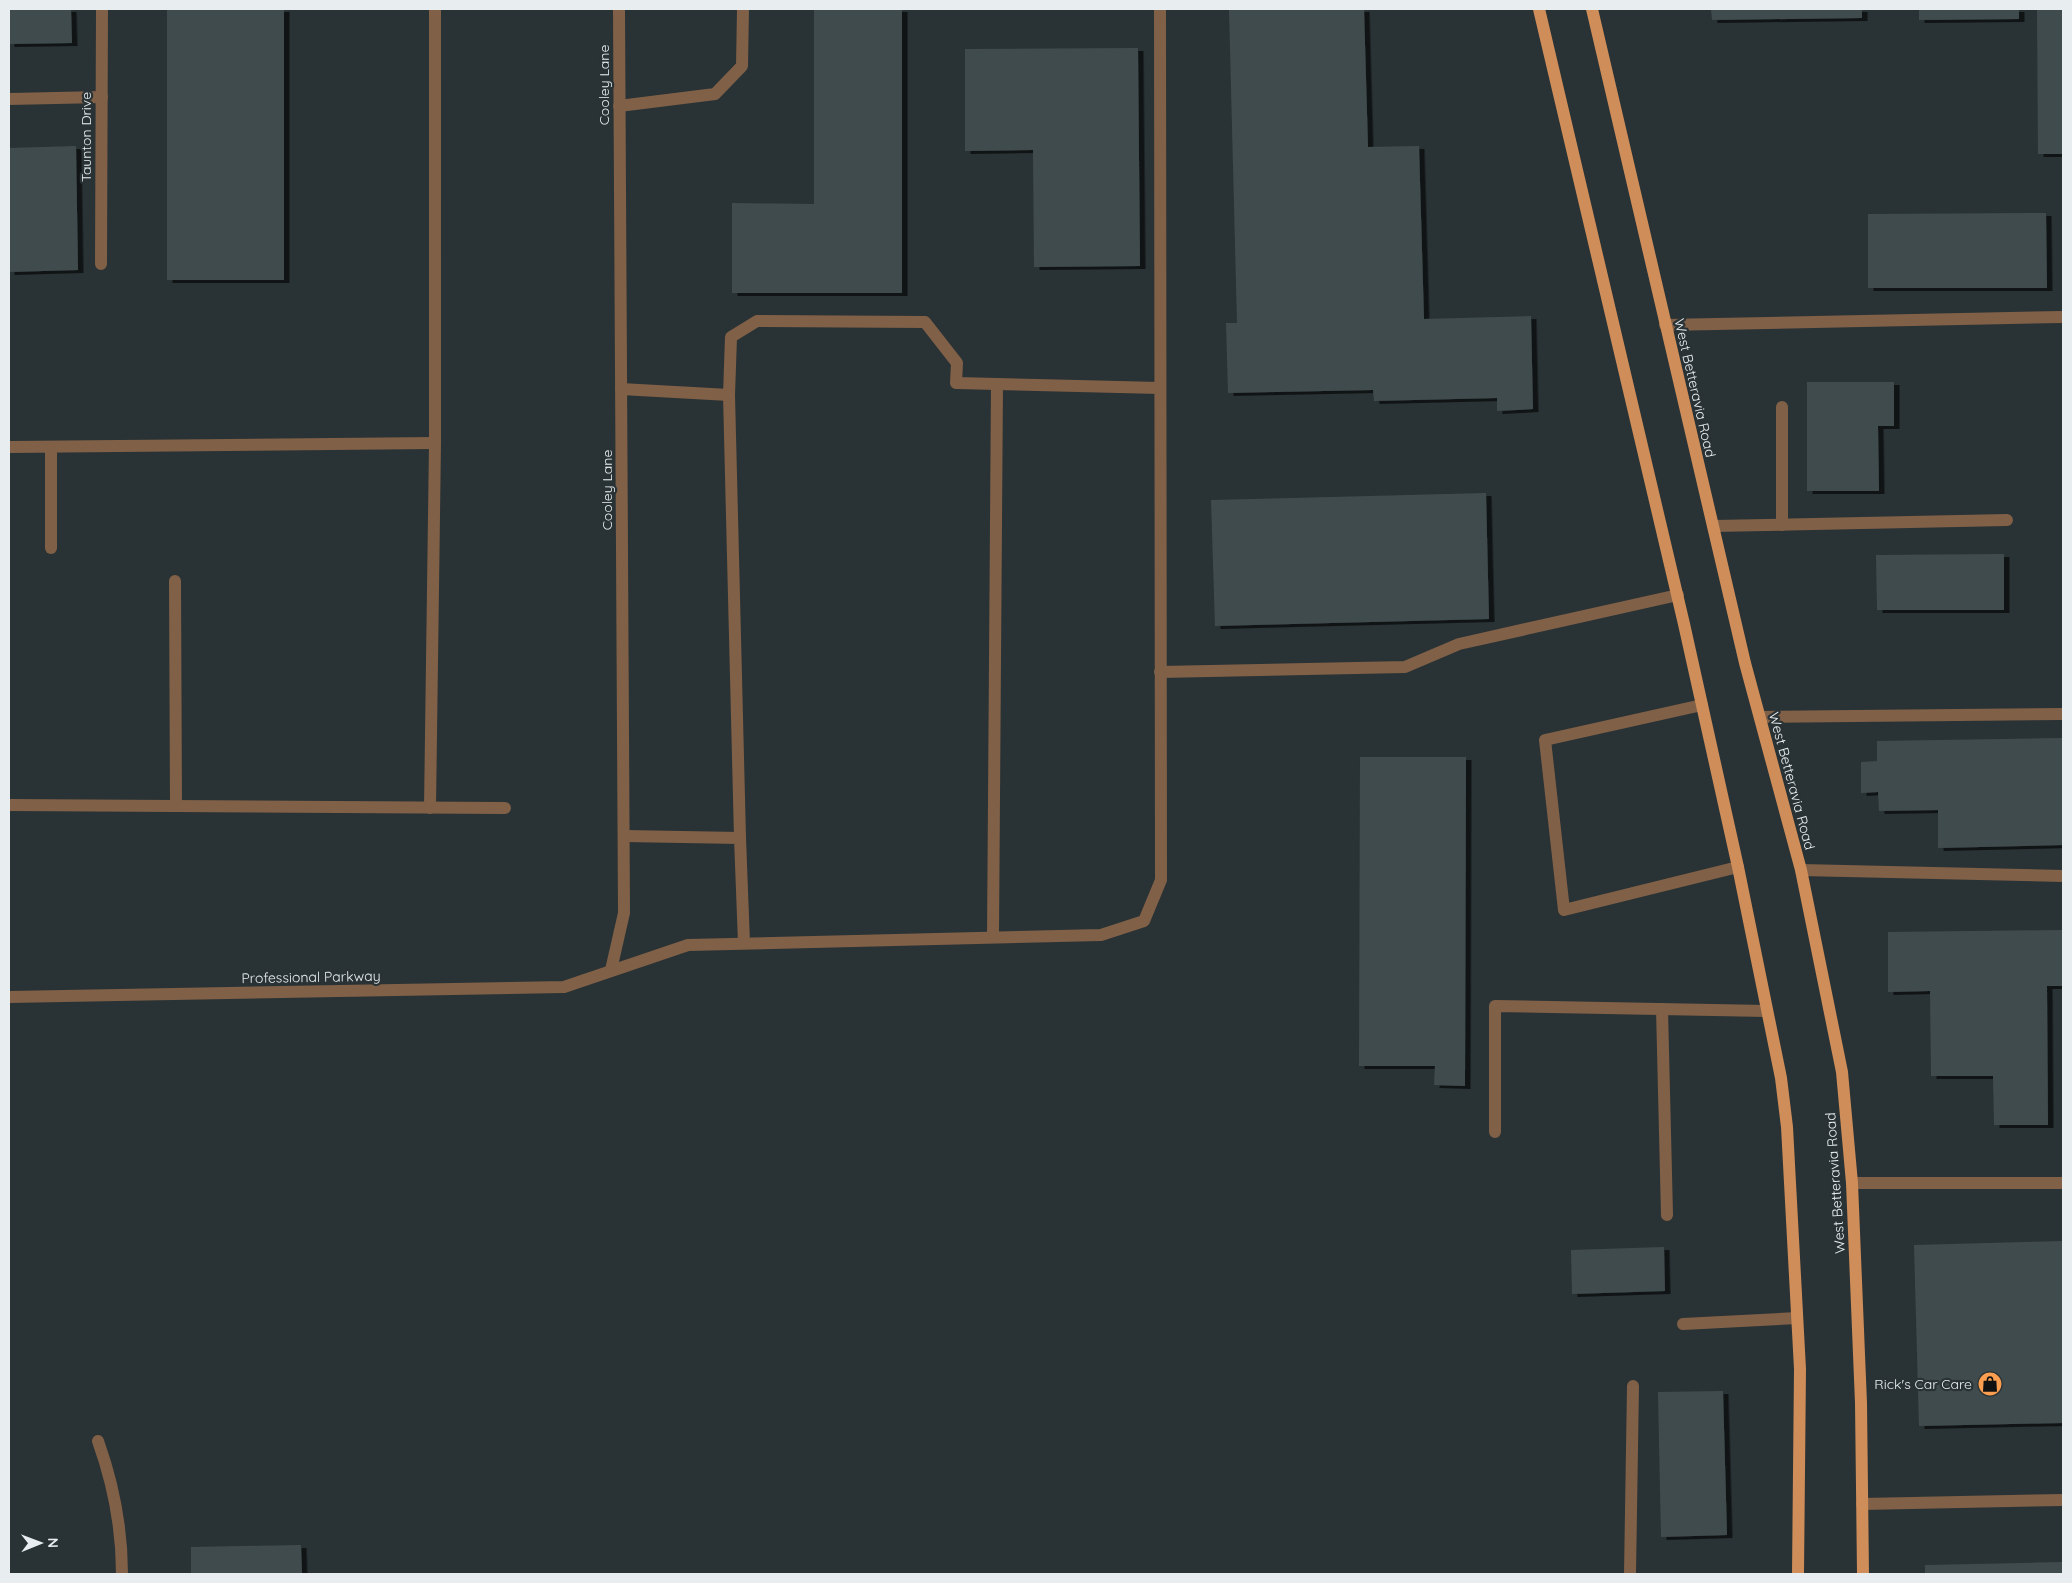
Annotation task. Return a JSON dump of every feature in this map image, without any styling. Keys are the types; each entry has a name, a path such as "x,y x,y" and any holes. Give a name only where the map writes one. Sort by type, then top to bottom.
{"main road":[{"path":"1539,9 1678,595 1738,867 1781,1078 1787,1127 1800,1369 1798,1574"},
{"name":"West Betteravia Road","path":"1592,9 1664,324 1760,716 1800,870 1842,1072 1852,1183 1861,1403 1862,1574"}],"street":[{"name":"Taunton Drive","path":"101,264 102,9"},
{"path":"430,808 435,443 435,9"},
{"name":"Cooley Lane","path":"611,970 624,913 619,9"},
{"path":"619,106 715,94 742,66 743,9"},
{"path":"1160,9 1160,672 1405,667 1459,644 1678,595"},
{"path":"9,98 102,97"},
{"path":"1664,324 2063,317"},
{"path":"744,943 729,394 731,337 756,321 925,322 957,363 956,383 1160,388"},
{"path":"993,937 997,384"},
{"path":"621,389 729,394"},
{"path":"1782,407 1782,525"},
{"path":"9,447 435,443"},
{"path":"51,447 51,548"},
{"path":"1713,526 2007,520"},
{"path":"174,580 176,806"},
{"name":"Professional Parkway","path":"9,997 564,987 688,945 1101,935 1144,921 1160,880 1160,672"},
{"path":"1702,705 1545,740 1564,910 1738,867"},
{"path":"1760,716 2063,714"},
{"path":"9,805 505,808"},
{"path":"624,836 740,838"},
{"path":"1800,870 2063,876"},
{"path":"1495,1132 1495,1006 1767,1011"},
{"path":"1662,1009 1667,1215"},
{"path":"1852,1183 2063,1183"},
{"path":"1683,1324 1797,1318"},
{"path":"1630,1574 1633,1386"},
{"path":"98,1441 106,1462 122,1546 122,1574"},
{"path":"1862,1504 2063,1500"}],"building":[{"path":"9,9 71,9 72,43 9,44"},
{"path":"167,9 284,9 284,280 167,280"},
{"path":"814,9 902,9 902,293 732,293 732,203 814,204"},
{"path":"1229,9 1364,9 1368,147 1419,146 1424,319 1531,316 1533,409 1497,411 1497,398 1374,401 1373,390 1228,393 1226,323 1237,323"},
{"path":"1711,9 1862,9 1862,18 1712,20"},
{"path":"1919,9 2019,9 2019,19 1919,20"},
{"path":"2037,9 2063,9 2063,154 2038,154"},
{"path":"1138,48 1140,266 1034,267 1033,150 965,151 965,49"},
{"path":"76,146 78,270 9,272 9,148"},
{"path":"2046,213 2047,288 1868,288 1868,214"},
{"path":"1807,382 1894,382 1894,426 1878,426 1879,491 1807,491"},
{"path":"1486,493 1489,619 1215,626 1211,500"},
{"path":"2004,554 2004,610 1877,610 1876,555"},
{"path":"2063,738 2063,845 1938,848 1938,810 1879,811 1878,792 1861,793 1861,762 1877,761 1877,741"},
{"path":"1360,757 1466,757 1465,1086 1434,1085 1435,1066 1359,1066"},
{"path":"2063,930 2063,986 2047,986 2048,1125 1994,1125 1993,1076 1931,1076 1930,991 1888,992 1888,932"},
{"path":"2063,1241 2063,1423 1919,1426 1914,1245"},
{"path":"1664,1247 1665,1291 1572,1294 1571,1250"},
{"path":"1723,1391 1727,1535 1661,1537 1658,1392"},
{"path":"301,1545 302,1574 191,1574 191,1547"},
{"path":"2063,1562 2063,1574 1925,1574 1925,1565"}],"place":[{"name":"Rick's Car Care","path":"1990,1384"}]}
